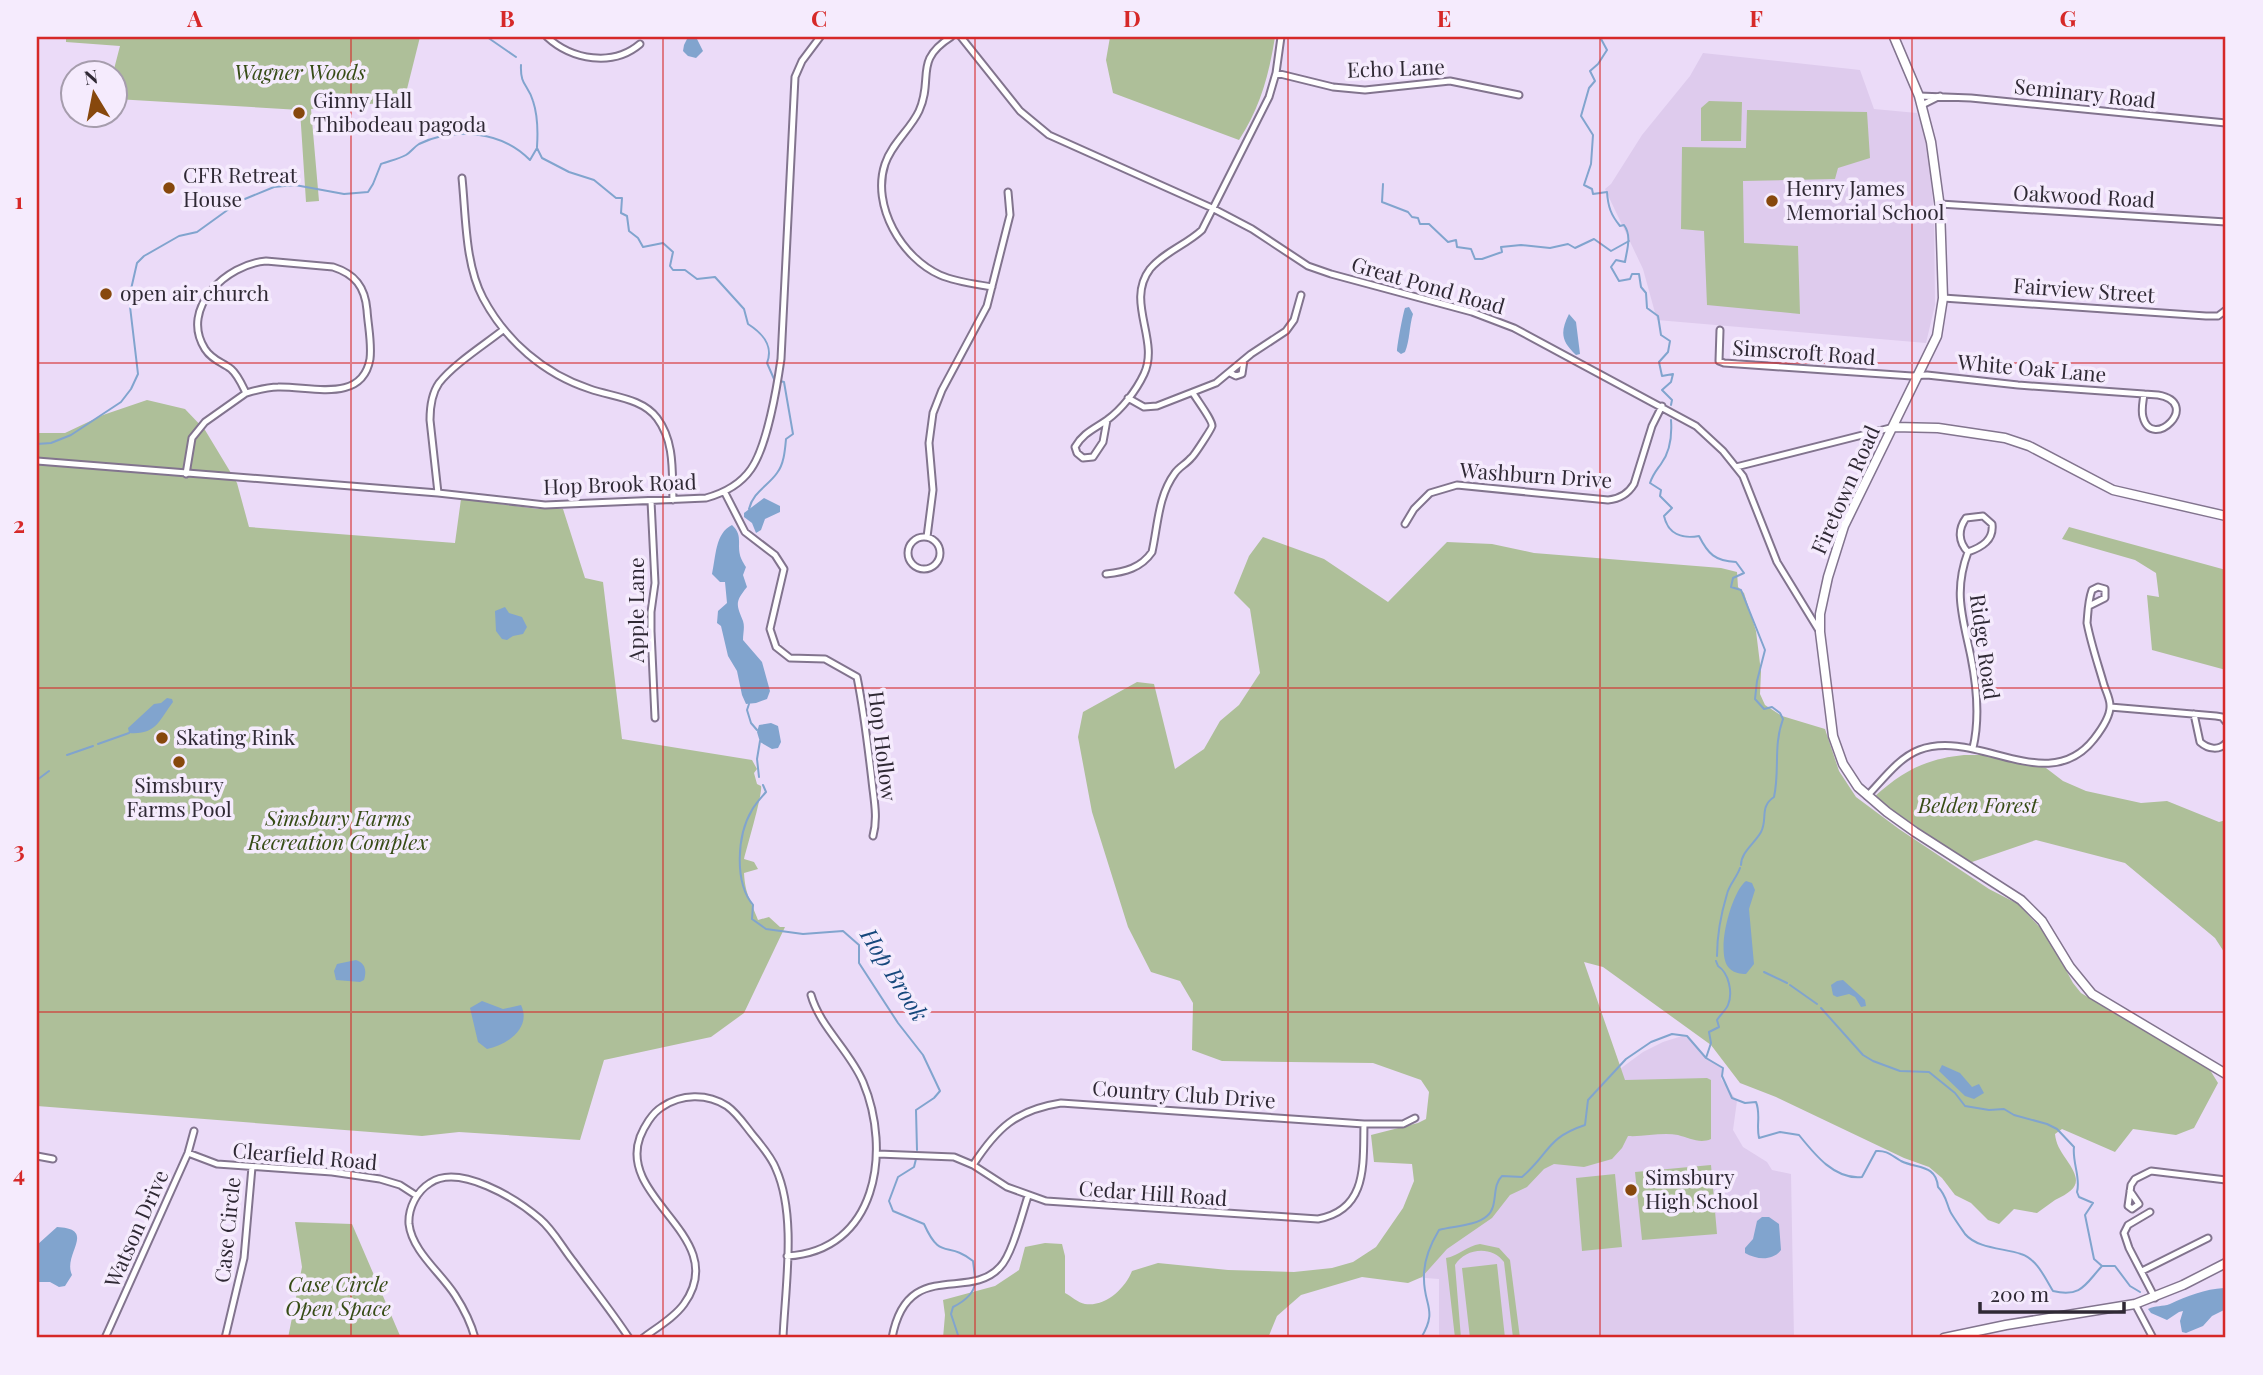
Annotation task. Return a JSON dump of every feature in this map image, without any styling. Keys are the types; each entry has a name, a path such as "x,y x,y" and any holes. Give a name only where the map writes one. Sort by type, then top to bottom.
{"street":[{"path":"547,37 561,49 592,58 613,59 629,54 640,44"},
{"name":"Hop Brook Road","path":"37,461 438,493 545,505 706,498 725,493 751,469 760,452 778,380 794,85 802,62 820,37"},
{"path":"951,37 939,44 928,60 925,91 919,112 898,139 885,163 882,201 895,233 916,259 940,275 992,287"},
{"name":"Great Pond Road","path":"961,37 1020,111 1049,135 1212,208 1252,229 1308,266 1472,312 1501,323 1696,426 1743,477 1777,562 1820,632"},
{"path":"1107,420 1103,443 1093,457 1083,458 1075,447 1082,436 1121,408 1143,377 1149,358 1140,304 1145,279 1161,258 1202,230 1258,121 1276,73 1281,37"},
{"name":"Firetown Road","path":"1894,37 1920,101 1931,142 1940,204 1942,298 1937,335 1837,546 1823,598 1820,632 1833,736 1847,772 1867,796 1915,832 2021,900 2042,921 2070,967 2092,994 2226,1074"},
{"name":"Echo Lane","path":"1276,73 1333,87 1365,90 1450,81 1519,95"},
{"name":"Seminary Road","path":"1920,101 1940,96 2226,123"},
{"path":"462,178 473,265 482,296 503,330 538,362 562,377 589,389 634,401 650,410 664,429 672,451 673,500"},
{"path":"927,537 933,490 929,443 933,413 942,390 983,317 1010,215 1008,192"},
{"name":"Oakwood Road","path":"1940,204 2226,222"},
{"path":"186,474 192,439 205,422 246,393 278,387 343,390 359,382 370,359 370,337 364,294 351,275 333,267 258,262 237,268 212,288 200,314 201,341 210,356 232,370 246,393"},
{"path":"1128,398 1141,406 1154,407 1216,383 1286,331 1294,320 1301,295"},
{"name":"Fairview Street","path":"1942,298 2206,316 2218,316 2225,312"},
{"path":"438,493 430,420 430,408 436,390 439,383 503,330"},
{"name":"Simscroft Road","path":"1720,330 1719,361 1724,363 1919,376"},
{"name":"White Oak Lane","path":"1919,376 2144,394 2167,397 2172,400 2175,410 2171,424 2156,429 2146,424 2142,415 2144,394"},
{"path":"1107,574 1129,570 1149,556 1154,543 1160,504 1169,483 1180,467 1193,457 1212,429 1211,421 1193,393"},
{"name":"Washburn Drive","path":"1405,524 1414,509 1430,493 1457,485 1608,500 1620,497 1629,492 1634,484 1652,426 1662,406"},
{"path":"1736,467 1894,426 1938,428 2005,438 2029,446 2113,490 2226,516"},
{"name":"Hop Hollow","path":"725,493 745,532 775,555 784,569 770,629 776,648 790,658 825,659 857,677 866,724 874,803 876,825 873,836"},
{"name":"Apple Lane","path":"651,501 655,583 651,631 655,718"},
{"name":"Ridge Road","path":"1968,552 1961,541 1961,526 1966,518 1983,516 1989,519 1993,532 1989,540 1968,552 1959,582 1962,621 1976,690 1978,723 1973,748"},
{"path":"927,537 939,547 940,557 932,567 917,568 909,561 908,550 912,541 927,537"},
{"path":"1867,796 1898,764 1919,750 1952,745 2050,764 2070,760 2085,750 2102,729 2110,707 2087,626 2088,606"},
{"path":"2110,707 2222,717 2226,722"},
{"path":"2194,715 2200,742 2214,748 2223,747 2226,743"},
{"path":"787,1256 822,1250 852,1225 864,1207 875,1177 878,1154 871,1108 863,1083 850,1057 814,1006 811,995"},
{"path":"643,1338 684,1304 693,1284 695,1268 688,1242 645,1184 636,1156 643,1130 663,1106 696,1096 718,1101 731,1109 776,1168 785,1206 787,1256 783,1338"},
{"name":"Country Club Drive","path":"973,1165 1003,1126 1034,1109 1062,1103 1364,1124 1403,1124 1415,1118"},
{"name":"Cedar Hill Road","path":"878,1154 954,1157 973,1165 995,1181 1028,1196 1066,1204 1318,1220 1344,1209 1358,1191 1364,1124"},
{"name":"Watson Drive","path":"105,1338 188,1153 194,1130"},
{"name":"Clearfield Road","path":"188,1153 217,1164 332,1172 380,1179 400,1185 416,1196"},
{"path":"37,1156 53,1159"},
{"name":"Case Circle","path":"225,1338 244,1258 251,1167"},
{"path":"2130,1191 2135,1179 2151,1171 2226,1180"},
{"path":"475,1338 467,1315 412,1235 410,1216 416,1196 430,1183 450,1175 464,1177 501,1193 541,1220 629,1338"},
{"path":"892,1338 895,1322 909,1300 930,1287 988,1277 1000,1268 1028,1196"},
{"path":"2150,1212 2128,1225 2124,1233 2155,1298"},
{"path":"2142,1270 2208,1237"},
{"path":"1944,1338 2135,1304 2155,1298 2224,1267"},
{"path":"2135,1304 2153,1338"}],"shaded area":[{"name":"Henry James Memorial School","path":"1703,53 1860,70 1874,109 1917,113 1927,140 1934,214 1935,305 1926,343 1657,320 1643,269 1605,189 1611,184 1642,135 1690,76"},
{"name":"Simsbury High School","path":"1682,1036 1689,1038 1704,1055 1722,1068 1721,1079 1737,1101 1733,1130 1743,1147 1767,1162 1772,1170 1791,1174 1794,1338 1439,1338 1439,1279 1411,1277 1613,1074 1643,1052"}],"green space":[{"name":"Wagner Woods","path":"66,37 420,37 404,101 311,109 319,201 306,202 300,110 130,100 130,60 116,60 120,46 66,42"},
{"path":"1110,37 1275,37 1263,91 1239,140 1113,93 1106,60"},
{"path":"1709,101 1742,102 1741,141 1701,141 1701,108"},
{"path":"1747,110 1867,112 1870,158 1838,168 1835,179 1743,181 1744,243 1798,246 1800,314 1707,305 1704,231 1681,229 1682,147 1746,148"},
{"name":"Simsbury Farms Recreation Complex","path":"147,400 185,409 205,430 237,483 249,527 455,543 461,499 538,509 563,509 585,578 603,582 622,739 752,760 757,769 754,773 761,791 744,859 754,862 758,869 744,873 746,887 758,920 769,917 780,927 785,927 744,1013 711,1037 604,1060 580,1140 459,1132 422,1136 37,1106 37,433 65,433 103,415"},
{"path":"2069,527 2226,570 2226,670 2152,650 2147,595 2159,597 2156,573 2135,560 2062,539"},
{"path":"1263,537 1324,559 1388,602 1447,542 1492,544 1534,553 1721,568 1737,572 1738,587 1744,593 1756,631 1761,672 1760,694 1765,705 1782,716 1825,729 1839,771 1856,797 1989,889 2018,904 2047,935 2081,993 2210,1070 2218,1083 2194,1128 2176,1135 2133,1129 2115,1152 2062,1129 2055,1134 2057,1144 2074,1173 2076,1184 2069,1192 2037,1213 2014,1209 1999,1224 1988,1220 1971,1203 1955,1195 1929,1167 1740,1083 1711,1045 1603,967 1584,962 1625,1080 1711,1080 1711,1139 1699,1141 1672,1134 1628,1136 1612,1159 1584,1167 1554,1164 1544,1169 1527,1187 1510,1195 1492,1218 1447,1249 1422,1277 1408,1283 1362,1277 1301,1295 1277,1316 1268,1338 943,1338 943,1300 995,1286 1019,1270 1025,1247 1045,1243 1062,1244 1065,1256 1065,1293 1085,1304 1107,1300 1125,1284 1132,1271 1158,1263 1228,1270 1294,1272 1332,1268 1353,1262 1376,1247 1403,1208 1414,1181 1412,1164 1374,1162 1371,1135 1426,1119 1429,1092 1421,1080 1373,1063 1222,1061 1192,1050 1193,1003 1180,981 1151,972 1128,927 1092,812 1078,737 1083,712 1137,682 1154,684 1175,769 1204,749 1220,721 1239,705 1260,673 1250,609 1234,593 1249,556"},
{"name":"Belden Forest","path":"1964,755 1989,755 2046,768 2063,781 2086,791 2141,803 2167,801 2219,822 2226,820 2226,955 2215,938 2125,863 2036,840 1969,863 1874,797 1915,768"},
{"path":"1711,1165 1717,1234 1642,1240 1635,1172"},
{"path":"1615,1174 1622,1247 1582,1251 1576,1178"},
{"name":"Case Circle Open Space","path":"295,1222 352,1224 401,1338 288,1338 302,1267"},
{"path":"1480,1244 1499,1248 1510,1260 1520,1338 1513,1338 1504,1262 1493,1253 1479,1251 1465,1255 1455,1265 1461,1338 1455,1338 1446,1258"},
{"path":"1497,1264 1505,1338 1470,1338 1462,1268"}],"water":[{"path":"688,37 696,37 703,51 696,58 683,51"},
{"path":"1409,307 1413,314 1407,347 1401,354 1397,351 1399,337 1405,308"},
{"path":"1569,314 1576,322 1580,354 1576,355 1567,345 1563,331"},
{"path":"764,498 780,506 780,512 765,519 761,530 756,533 744,513"},
{"path":"732,525 737,532 740,556 746,567 743,575 747,587 738,603 744,623 743,640 762,662 770,691 767,699 756,703 746,704 737,671 728,656 721,626 717,623 718,611 727,603 725,582 720,582 712,574 719,540"},
{"path":"505,607 509,613 522,617 527,627 523,634 507,640 502,639 496,631 495,611"},
{"path":"167,698 173,702 152,729 129,733 128,728 154,704"},
{"path":"771,723 778,726 781,742 778,748 772,749 760,742 757,732 759,725"},
{"path":"1746,881 1752,883 1755,890 1749,909 1754,964 1746,974 1730,969 1725,962 1724,938 1730,910 1740,887"},
{"path":"356,960 364,967 364,980 336,980 334,971 337,964"},
{"path":"1843,980 1865,1000 1866,1006 1861,1007 1855,997 1849,994 1837,997 1833,995 1831,985"},
{"path":"482,1001 503,1009 521,1005 524,1013 516,1034 502,1044 487,1049 478,1042 470,1008"},
{"path":"1942,1065 1960,1073 1972,1087 1979,1084 1984,1093 1974,1099 1965,1096 1939,1071"},
{"path":"1762,1217 1769,1217 1779,1224 1781,1250 1774,1256 1764,1258 1745,1253 1745,1248 1753,1239 1757,1221"},
{"path":"57,1227 75,1232 77,1238 71,1259 72,1275 65,1286 59,1287 50,1282 37,1282 37,1245"},
{"path":"2224,1288 2226,1309 2212,1316 2203,1326 2186,1333 2182,1332 2180,1321 2183,1311 2167,1320 2148,1309 2203,1291"}],"waterway":[{"path":"487,37 516,57"},
{"path":"1600,37 1607,50 1590,71 1595,81 1589,88 1581,116 1593,135 1591,164 1584,185 1592,189 1593,194 1607,192 1612,214 1620,226 1624,225 1628,234 1625,262 1616,260 1611,267 1619,281 1630,279 1632,274 1639,274 1641,287 1646,293 1647,308 1658,316 1661,335 1670,341 1668,352 1659,362 1662,376 1673,374 1671,382 1662,390 1672,400 1671,405"},
{"path":"521,65 523,81 536,112 537,147"},
{"name":"Hop Brook","path":"37,444 51,443 71,435 121,402 131,389 138,374 129,298 137,263 144,256 179,236 197,232 240,201 274,187 295,185 344,194 368,192 381,164 406,155 419,144 448,135 492,138 519,150 530,160 537,148 542,158 569,172 594,180 616,198 622,198 621,213 627,216 629,231 638,238 643,247 663,243 673,252 670,266 673,270 685,270 697,279 715,277 744,309 748,324 758,331 768,345 767,363 774,379"},
{"path":"1383,184 1382,202 1408,212 1412,217 1418,218 1420,224 1429,224 1448,242 1456,240 1457,247 1471,249 1475,259 1502,252 1501,247 1521,245 1550,248 1568,244 1575,248 1594,239 1611,251 1629,241"},
{"name":"Hop Brook","path":"749,509 754,498 779,469 784,457 786,439 793,434 784,382 780,381"},
{"path":"1671,420 1668,448 1650,483 1661,490 1660,496 1672,508 1664,516 1672,531 1687,537 1699,536 1713,555 1736,562 1744,573 1733,578 1731,587 1741,590 1765,650 1755,699 1764,709 1772,707 1783,719 1778,739 1774,797 1765,809 1761,832 1746,852 1741,865"},
{"name":"Hop Brook","path":"749,704 747,710 751,723 757,730"},
{"path":"98,744 129,733"},
{"name":"Hop Brook","path":"759,777 757,759 760,741"},
{"path":"67,755 93,746"},
{"path":"37,780 49,771"},
{"name":"Hop Brook","path":"763,785 766,792 747,820 741,845 740,871 753,905 752,919 766,929 803,934 843,931 859,945 859,963 898,1023 923,1055 940,1091 916,1110 917,1150"},
{"path":"1717,956 1721,917 1729,887 1740,868"},
{"path":"1706,1058 1711,1043 1709,1032 1719,1027 1717,1020 1727,1007 1730,995 1727,978 1716,961"},
{"path":"1764,972 1787,983"},
{"path":"1790,985 1817,1004"},
{"path":"1821,1008 1863,1055 1873,1061 1900,1071 1929,1072 1955,1093 1965,1106 1989,1110 2004,1109 2057,1129 2074,1147 2079,1197 2093,1203 2085,1215 2094,1259 2102,1266"},
{"name":"Hop Brook","path":"1421,1338 1429,1321 1424,1272 1430,1247 1439,1230 1471,1224 1487,1216 1493,1207 1497,1185 1502,1176 1522,1177 1555,1141 1585,1125 1588,1100 1626,1059 1651,1042 1672,1034 1687,1036 1706,1058 1723,1068 1722,1076 1732,1098 1745,1103 1756,1102 1759,1138 1780,1132 1799,1135 1826,1165 1852,1177 1862,1177 1876,1151 1886,1152 1934,1174 1951,1213 1970,1239 2027,1256 2053,1291 2077,1291 2102,1266 2115,1266 2130,1286 2140,1292"},
{"name":"Hop Brook","path":"916,1159 914,1167 898,1177 889,1201 893,1211 924,1224 940,1247 973,1261 975,1277"},
{"name":"Hop Brook","path":"959,1338 951,1314 953,1307 973,1291 975,1283"}],"place":[{"name":"Ginny Hall Thibodeau pagoda","path":"299,113"},
{"name":"CFR Retreat House","path":"169,188"},
{"name":"Henry James Memorial School","path":"1772,201"},
{"name":"open air church","path":"106,294"},
{"name":"Skating Rink","path":"162,738"},
{"name":"Simsbury Farms Pool","path":"179,762"},
{"name":"Simsbury High School","path":"1631,1190"}]}
